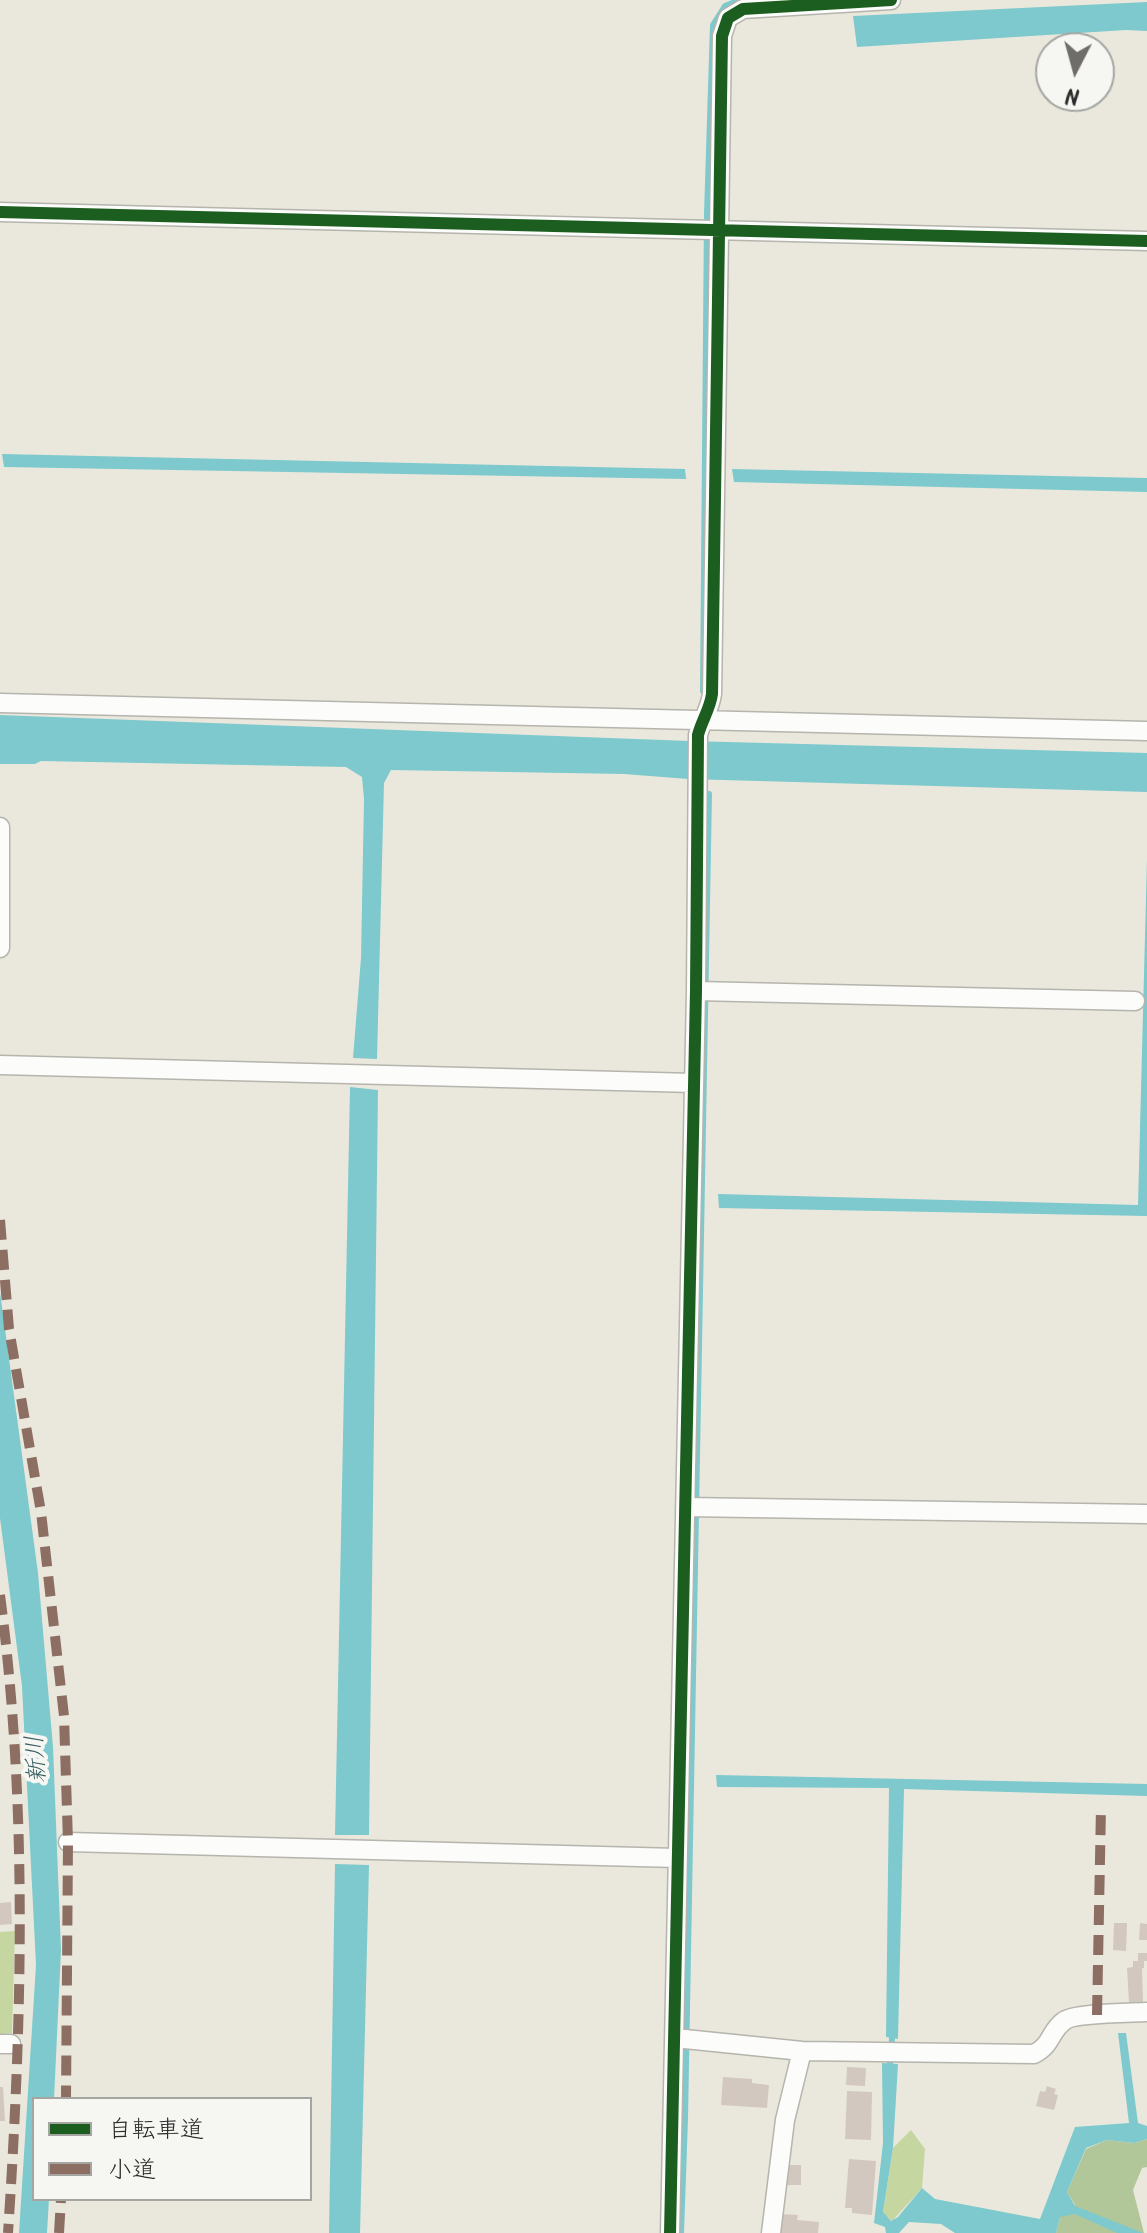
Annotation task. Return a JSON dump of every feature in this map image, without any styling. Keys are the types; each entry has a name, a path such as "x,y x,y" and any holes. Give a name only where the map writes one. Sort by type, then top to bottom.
{"street":[{"path":"670,2233 694,1083 703,991 697,791 700,728 710,708 712,694 710,230 722,36 728,18 743,9 891,0"},
{"path":"0,212 1147,241"},
{"path":"0,703 700,728 1147,731"},
{"path":"0,827 0,948"},
{"path":"703,991 1135,1001"},
{"path":"0,1065 694,1083"},
{"path":"685,1507 1147,1514"},
{"path":"68,1842 677,1858"},
{"path":"675,2038 802,2051 1034,2054 1046,2047 1057,2027 1068,2017 1147,2012"},
{"path":"771,2233 785,2120 802,2051"}],"green space":[{"path":"15,1931 12,2033 0,2034 0,1932"},
{"path":"911,2130 925,2149 922,2188 892,2221 883,2213 893,2148"},
{"path":"1147,2139 1147,2167 1142,2168 1133,2190 1144,2233 1056,2233 1060,2217 1075,2205 1067,2192 1086,2149 1107,2140 1134,2143"}],"water":[{"path":"1147,2 1147,31 1035,32 1035,36 857,47 853,16"},
{"path":"2,454 685,469 686,479 4,467"},
{"path":"732,469 1147,478 1147,492 734,482"},
{"path":"0,715 689,741 1147,753 1147,792 688,779 624,774 391,770 384,783 377,1059 353,1058 361,958 362,777 346,767 41,761 35,764 0,764"},
{"path":"1147,859 1147,1216 719,1208 718,1194 1138,1205"},
{"path":"350,1087 378,1090 369,1835 335,1835"},
{"name":"新川","path":"0,1292 38,1573 53,1747 61,1950 54,2097 32,2097 32,2201 49,2201 47,2233 19,2233 36,1965 22,1686 0,1518"},
{"path":"716,1775 1147,1784 1147,1796 904,1789 898,2039 886,2037 889,1788 717,1787"},
{"path":"335,1864 369,1865 360,2233 329,2233"},
{"path":"1118,2033 1126,2033 1138,2123 1147,2126 1147,2139 1134,2143 1107,2140 1086,2148 1067,2192 1075,2206 1143,2233 1117,2233 1075,2214 1060,2217 1056,2233 955,2233 941,2224 909,2222 899,2233 886,2233 885,2227 874,2223 883,2143 882,2063 898,2064 893,2148 883,2212 891,2221 922,2188 935,2199 1040,2219 1075,2127 1129,2123"}],"building":[{"path":"11,1902 12,1924 0,1925 0,1903"},
{"path":"1114,1923 1127,1923 1126,1951 1113,1950"},
{"path":"1140,1923 1147,1924 1147,1940 1139,1940"},
{"path":"1138,1953 1147,1953 1147,1961 1144,1961 1142,1968 1143,2002 1129,2003 1127,1968 1133,1967 1133,1961 1138,1961"},
{"path":"847,2067 866,2068 865,2086 846,2085"},
{"path":"723,2077 752,2079 752,2083 769,2085 767,2108 721,2105"},
{"path":"1047,2086 1056,2089 1054,2094 1058,2095 1054,2110 1036,2106 1040,2091 1045,2092"},
{"path":"0,2087 3,2087 5,2121 0,2121"},
{"path":"847,2091 872,2092 871,2140 845,2139"},
{"path":"849,2159 876,2161 872,2215 852,2213 852,2208 845,2208"},
{"path":"787,2165 801,2165 801,2185 786,2185"},
{"path":"781,2214 798,2215 797,2220 819,2222 818,2233 779,2233"}],"waterway":[{"path":"703,691 707,214 713,25 725,6 740,0"},
{"path":"681,2233 709,794"},
{"path":"890,2063 892,2038"}],"marked path":[{"path":"0,1220 9,1329 41,1512 64,1716 68,1842 66,2097"},
{"path":"0,1595 9,1674 19,1834 17,2074 8,2233"},
{"path":"1097,2015 1101,1807"},
{"path":"59,2233 61,2201"}],"cycle path":[{"path":"670,2233 696,991 698,735 712,694 722,36 728,18 743,9 891,0"},
{"path":"0,212 1147,241"}]}
